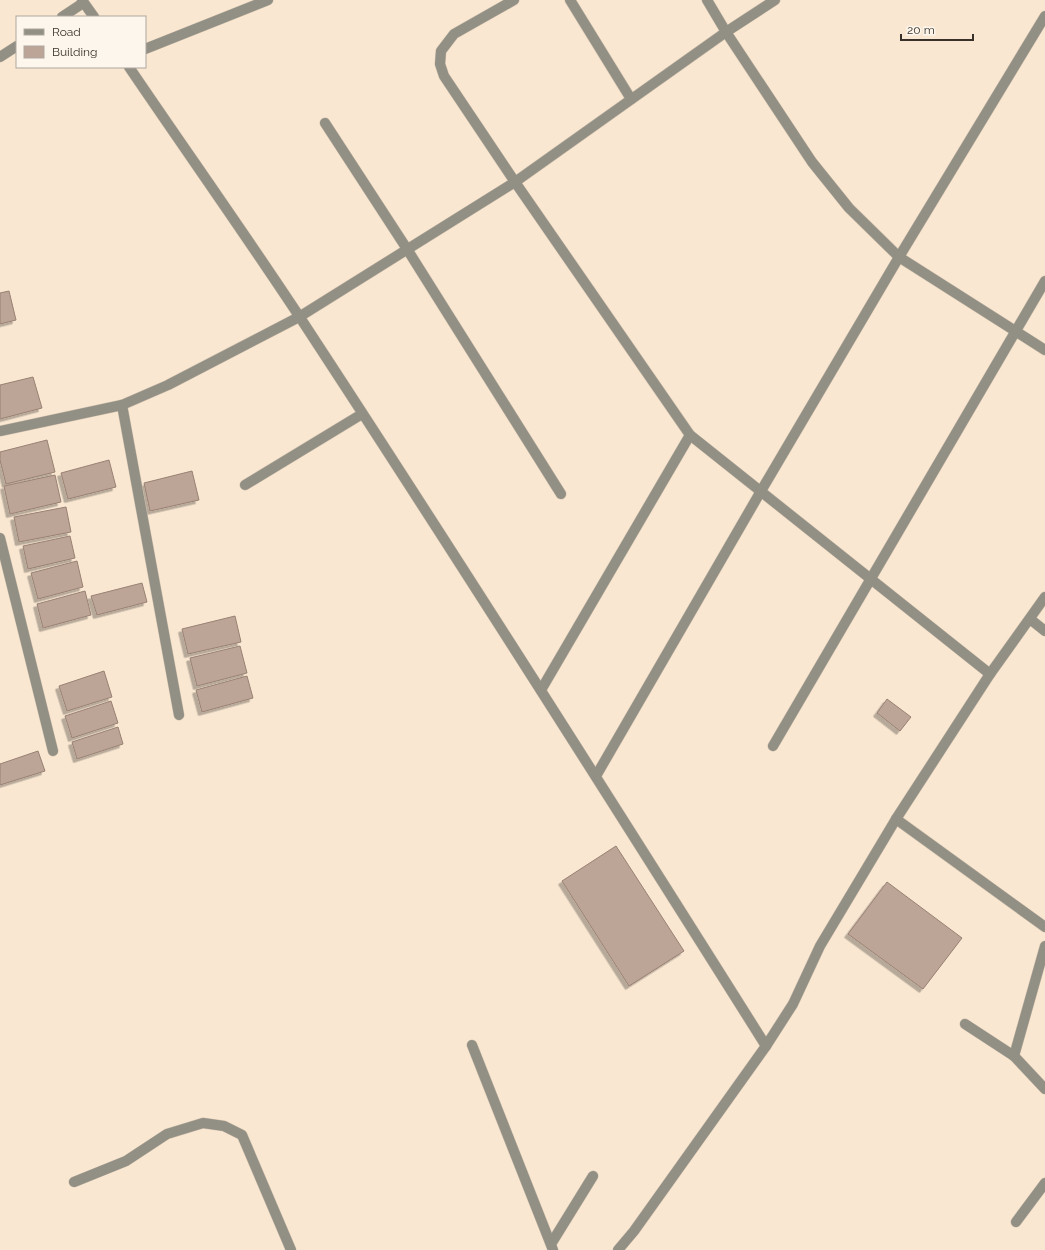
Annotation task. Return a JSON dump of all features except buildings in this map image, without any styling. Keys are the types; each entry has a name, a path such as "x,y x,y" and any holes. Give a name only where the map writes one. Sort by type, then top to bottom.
{"street":[{"path":"146,49 253,3 268,0"},
{"path":"514,0 454,34 441,50 440,64 444,76 515,182 690,435 990,674"},
{"path":"570,0 631,99"},
{"path":"707,0 726,32 812,162 849,208 899,257 1045,350"},
{"path":"0,431 122,405 168,385 299,317 515,182 726,32 775,0"},
{"path":"63,16 83,1 93,16"},
{"path":"596,776 899,257 1045,16"},
{"path":"0,57 16,47"},
{"path":"130,68 299,317 542,690 766,1046"},
{"path":"325,123 407,249 561,494"},
{"path":"773,746 1045,282"},
{"path":"122,405 179,715"},
{"path":"244,485 362,414"},
{"path":"542,690 690,435"},
{"path":"0,538 53,751"},
{"path":"618,1250 634,1231 766,1046 793,1004 820,946 896,819 990,674 1045,597"},
{"path":"1030,619 1045,631"},
{"path":"896,819 1045,927"},
{"path":"1014,1056 1045,946"},
{"path":"965,1024 1014,1056 1045,1089"},
{"path":"472,1045 552,1247"},
{"path":"74,1182 126,1161 167,1134 203,1123 224,1126 242,1135 292,1250"},
{"path":"552,1247 593,1176"},
{"path":"1016,1222 1045,1183"}]}
